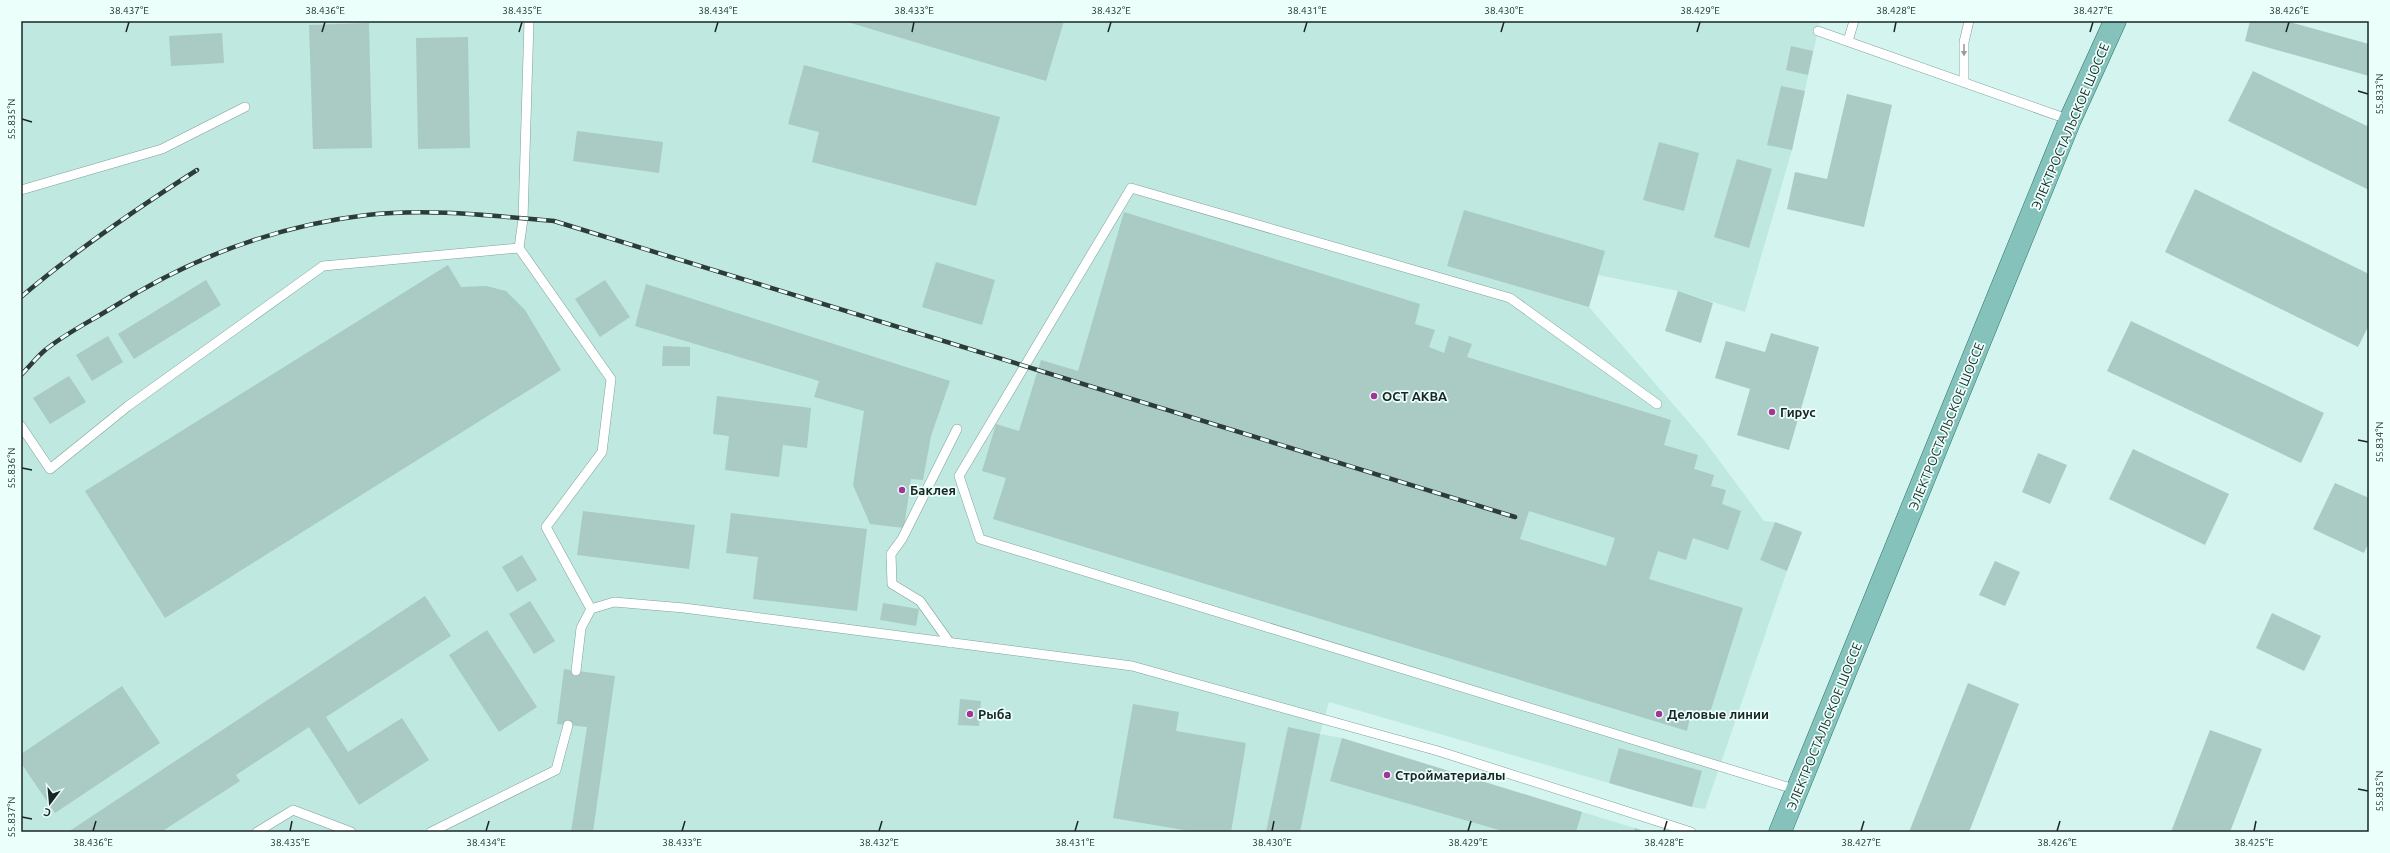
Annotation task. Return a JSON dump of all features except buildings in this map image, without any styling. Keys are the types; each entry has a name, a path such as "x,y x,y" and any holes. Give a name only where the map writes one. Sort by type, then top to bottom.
{"main road":[{"name":"ЭЛЕКТРОСТАЛЬСКОЕ ШОССЕ","path":"1780,832 2070,120 2115,21"}],"lane":[{"path":"529,21 523,218 520,248 611,379 602,452 546,527 591,609"},
{"path":"1848,41 1854,21"},
{"path":"1964,81 1964,42 1970,21"},
{"path":"1818,31 1964,81 2070,120"},
{"path":"21,190 162,149 246,108"},
{"path":"1657,404 1510,298 1132,188 959,476 980,539 1798,790"},
{"path":"21,426 50,469 128,406 323,266 520,248"},
{"path":"950,643 920,601 892,584 891,554 902,539 958,429"},
{"path":"576,671 581,628 591,609 614,602 684,608 1132,666 1438,751 1691,832"},
{"path":"431,832 556,770 568,725"},
{"path":"257,832 293,810 351,832"}],"shaded area":[{"path":"21,21 1820,21 1792,150 1745,312 1678,291 1598,275 1589,307 1704,440 1764,521 1775,522 1760,560 1787,571 1705,809 1692,807 1329,702 1320,734 1342,738 1647,832 21,832"}],"railway":[{"path":"21,297 107,230 197,170"},
{"path":"21,375 51,345 140,291 201,260 266,236 333,220 390,213 414,212 484,215 554,221 1515,517"}],"place":[{"name":"ОСТ АКВА","path":"1374,396"},
{"name":"Гирус","path":"1772,412"},
{"name":"Баклея","path":"902,490"},
{"name":"Рыба","path":"970,714"},
{"name":"Деловые линии","path":"1659,714"},
{"name":"Стройматериалы","path":"1387,775"}]}
